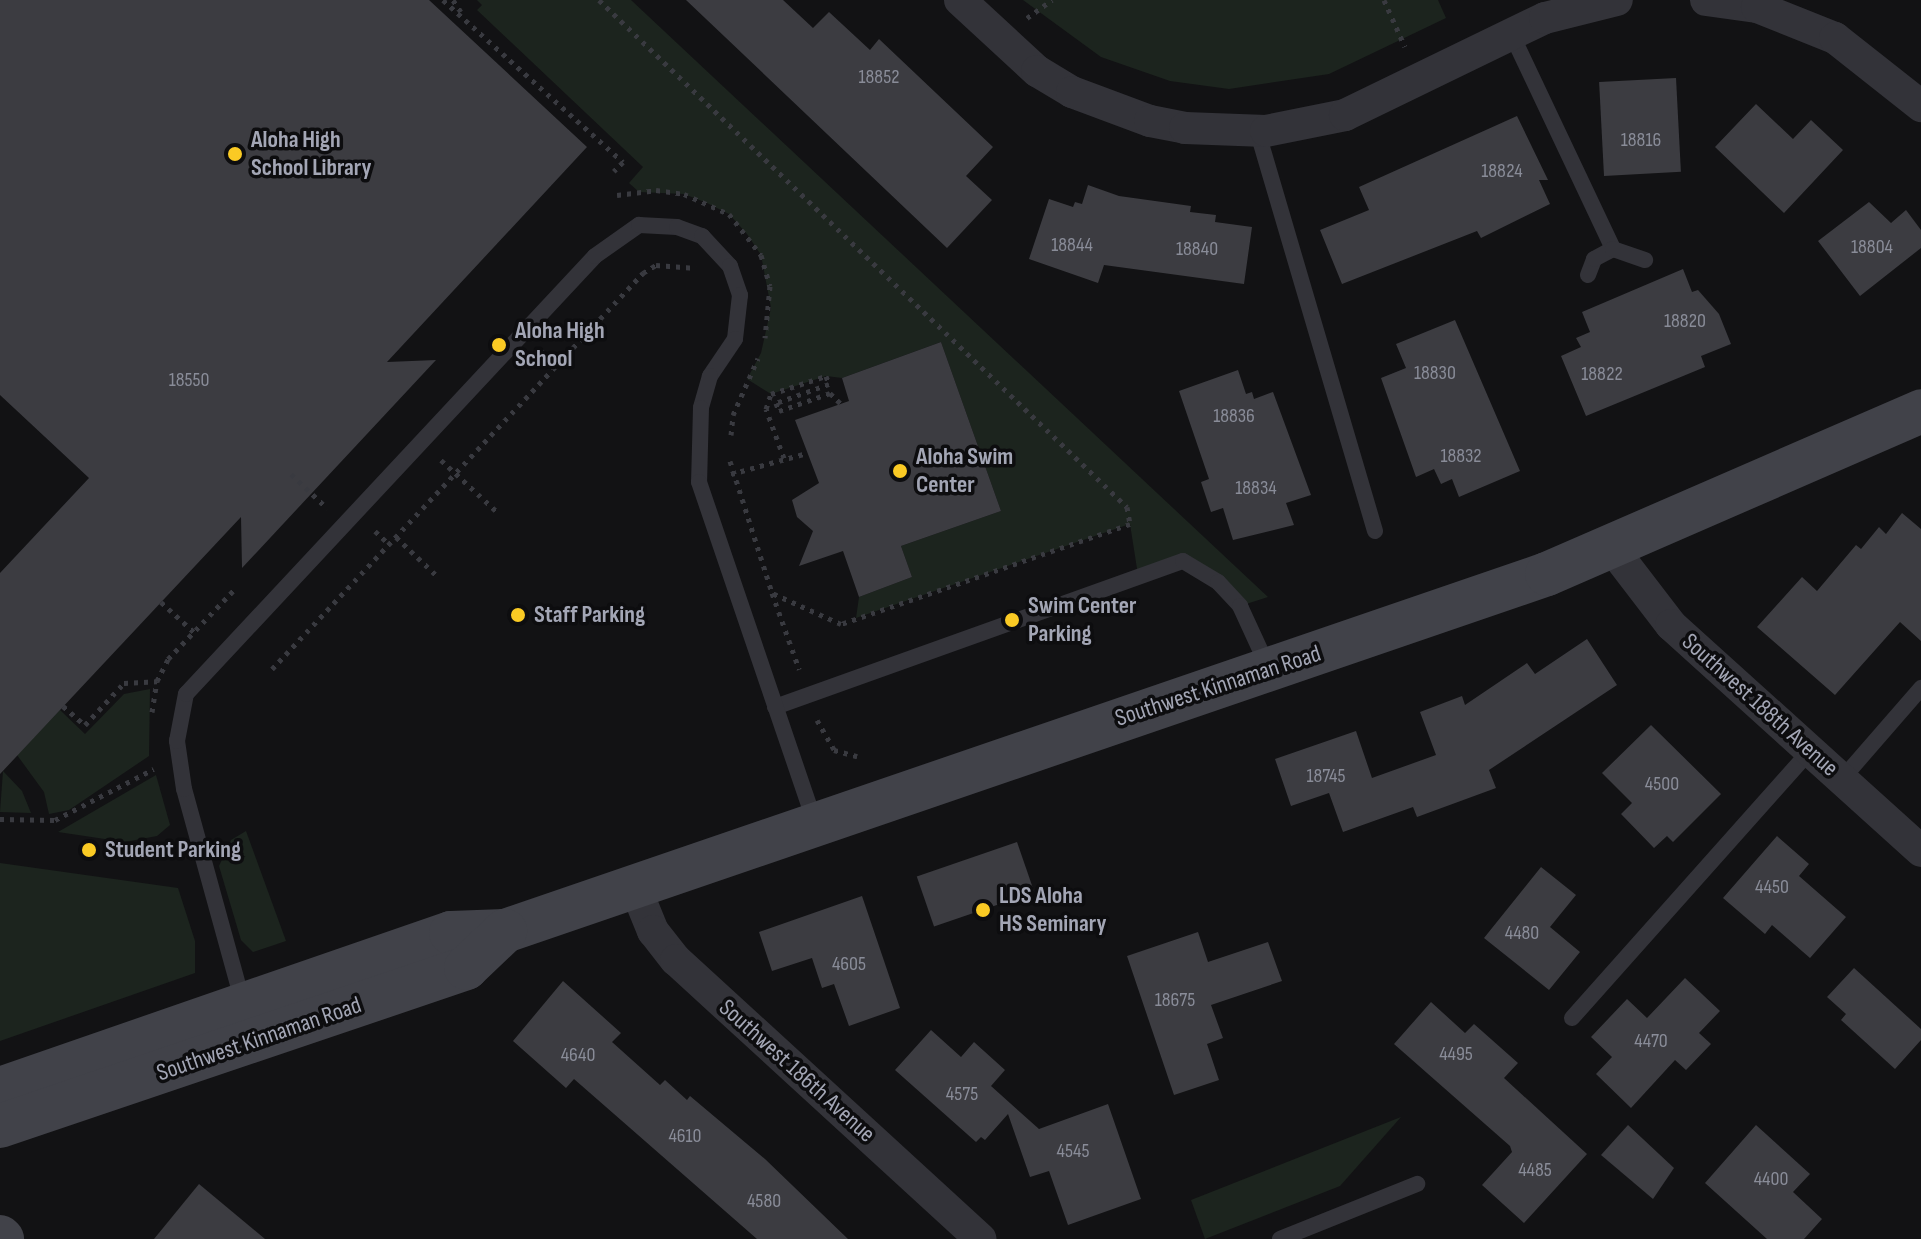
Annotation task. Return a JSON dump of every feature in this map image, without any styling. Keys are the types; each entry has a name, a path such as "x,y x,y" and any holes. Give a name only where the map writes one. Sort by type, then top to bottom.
{"main road":[{"name":"Southwest Kinnaman Road","path":"0,1089 451,933 505,931 1269,670 1612,548 1921,411"},
{"name":"Southwest Kinnaman Road","path":"0,1126 466,968 505,931"}],"street":[{"path":"960,0 1037,71 1072,92 1150,121 1257,130 1345,115 1545,18 1617,0"},
{"path":"1706,0 1757,7 1835,38 1921,106"},
{"name":"Southwest 188th Avenue","path":"1612,548 1671,625 1921,851"},
{"name":"Southwest 186th Avenue","path":"635,887 653,931 676,960 981,1239"}],"lane":[{"path":"1512,35 1613,249 1645,260"},
{"path":"1257,130 1375,531"},
{"path":"243,1005 184,789 177,741 186,694 618,236 639,225 658,223 702,236 730,266 740,295 735,339 710,376 700,420 699,482 815,823"},
{"path":"1588,275 1594,259 1613,249"},
{"path":"775,707 1183,561 1218,582 1240,606 1269,670"},
{"path":"1842,779 1921,688"},
{"path":"1572,1018 1810,751"},
{"path":"1280,1239 1417,1184"}],"path":[{"path":"443,0 623,162 614,171"},
{"path":"453,0 464,16"},
{"path":"599,0 1127,507 1130,524 841,624 772,593 824,739 834,750 857,756"},
{"path":"1384,0 1417,80"},
{"path":"272,669 643,273 656,265 691,270 714,248"},
{"path":"784,458 766,409 771,394 826,376 829,384 776,403 779,411 830,393 841,404"},
{"path":"731,474 807,453"},
{"path":"291,474 317,500"},
{"path":"455,474 496,511"},
{"path":"375,530 389,544"},
{"path":"396,537 436,575"},
{"path":"63,706 85,725 124,683 157,681 168,659 234,590"},
{"path":"161,602 194,632"},
{"path":"0,819 55,820 160,765"}],"shaded area":[{"path":"477,0 631,0 1268,597 1240,606 1183,561 1138,575 1130,524 856,618 859,597 912,577 901,546 1001,511 941,342 842,378 826,376 771,394 747,379 761,353 771,308 761,255 747,234 729,214 684,194 639,192 629,183 643,167 477,10 482,5"},
{"path":"1023,0 1438,0 1446,18 1329,74 1229,89 1170,81 1101,57"},
{"path":"150,689 149,756 69,810 49,814 44,792 17,755 60,710 85,734 124,694"},
{"path":"3,771 22,791 31,813 0,812"},
{"path":"156,775 170,825 157,836 125,842 58,832"},
{"path":"246,831 286,941 253,952 241,940 219,866 231,840"},
{"path":"0,863 178,888 195,941 195,973 0,1041"},
{"path":"1401,1117 1340,1186 1205,1239 1191,1200"}],"building":[{"path":"0,0 429,0 587,147 387,362 436,360 242,568 241,517 0,774 0,573 89,478 0,395"},
{"path":"686,0 783,0 813,28 829,12 870,50 879,39 993,147 966,176 992,200 947,248"},
{"path":"1676,78 1681,172 1604,176 1599,82"},
{"path":"1756,104 1793,139 1811,120 1843,150 1784,213 1715,147"},
{"path":"1517,116 1548,180 1539,180 1550,204 1481,238 1477,231 1342,284 1320,230 1369,210 1359,187"},
{"path":"1088,185 1119,196 1191,206 1190,212 1216,215 1215,222 1252,227 1244,284 1104,265 1098,283 1029,259 1049,199 1073,207 1075,202 1082,204"},
{"path":"1869,202 1891,223 1906,210 1921,230 1921,248 1860,296 1818,241"},
{"path":"1683,269 1692,292 1698,290 1719,314 1731,344 1701,356 1705,367 1586,416 1561,356 1581,347 1576,338 1590,332 1582,312"},
{"path":"1455,320 1520,471 1459,497 1452,479 1441,484 1434,469 1416,477 1381,378 1406,368 1396,344"},
{"name":"Aloha Swim Center","path":"941,342 1001,511 901,546 912,577 859,597 843,551 799,566 813,531 797,517 792,500 819,483 795,420 849,401 842,378"},
{"path":"1238,370 1246,394 1252,392 1254,399 1273,392 1311,495 1286,503 1294,525 1233,540 1223,508 1211,512 1201,482 1209,479 1179,391"},
{"path":"1902,513 1921,529 1921,641 1900,622 1835,695 1757,627 1802,577 1817,591 1856,545 1861,549 1879,527 1886,534"},
{"path":"1587,639 1617,685 1489,770 1496,788 1417,817 1413,807 1343,832 1329,793 1291,806 1275,759 1356,731 1372,778 1436,755 1420,712 1462,696 1465,705 1527,663 1535,674"},
{"path":"1651,725 1721,794 1673,842 1667,836 1654,848 1621,814 1632,803 1602,773"},
{"path":"1777,836 1809,864 1799,876 1846,917 1810,958 1772,925 1765,934 1723,898"},
{"path":"1017,842 1034,892 934,927 917,877"},
{"path":"1541,867 1576,895 1550,927 1580,952 1549,990 1484,938"},
{"path":"862,896 900,1008 849,1026 834,984 822,988 812,958 772,971 759,932"},
{"path":"1198,932 1208,962 1268,942 1282,981 1211,1005 1223,1038 1207,1044 1219,1080 1174,1095 1127,956"},
{"path":"1854,968 1921,1029 1921,1040 1895,1069 1841,1020 1846,1014 1827,997"},
{"path":"1685,978 1720,1011 1699,1033 1711,1044 1686,1070 1675,1060 1631,1108 1596,1074 1612,1057 1591,1037 1627,999 1647,1018"},
{"path":"563,981 621,1033 612,1042 660,1085 665,1080 687,1100 690,1096 765,1159 848,1239 757,1239 574,1079 566,1088 513,1041"},
{"path":"1431,1002 1465,1033 1474,1024 1518,1063 1504,1078 1587,1154 1524,1223 1482,1185 1512,1152 1510,1146 1394,1044"},
{"path":"931,1030 961,1057 974,1042 1005,1070 991,1086 1039,1129 1108,1104 1141,1199 1068,1225 1049,1171 1030,1177 1008,1114 985,1140 981,1137 976,1142 895,1070"},
{"path":"1628,1125 1674,1168 1653,1199 1601,1155"},
{"path":"1756,1125 1810,1174 1793,1192 1822,1219 1804,1239 1767,1239 1705,1183"},
{"path":"199,1184 265,1239 154,1239"}],"place":[{"name":"Aloha High School Library","path":"235,154"},
{"name":"Aloha High School","path":"499,345"},
{"name":"Aloha Swim Center","path":"900,471"},
{"name":"Staff Parking","path":"518,615"},
{"name":"Swim Center Parking","path":"1012,620"},
{"name":"Student Parking","path":"89,850"},
{"name":"LDS Aloha HS Seminary","path":"983,910"}]}
